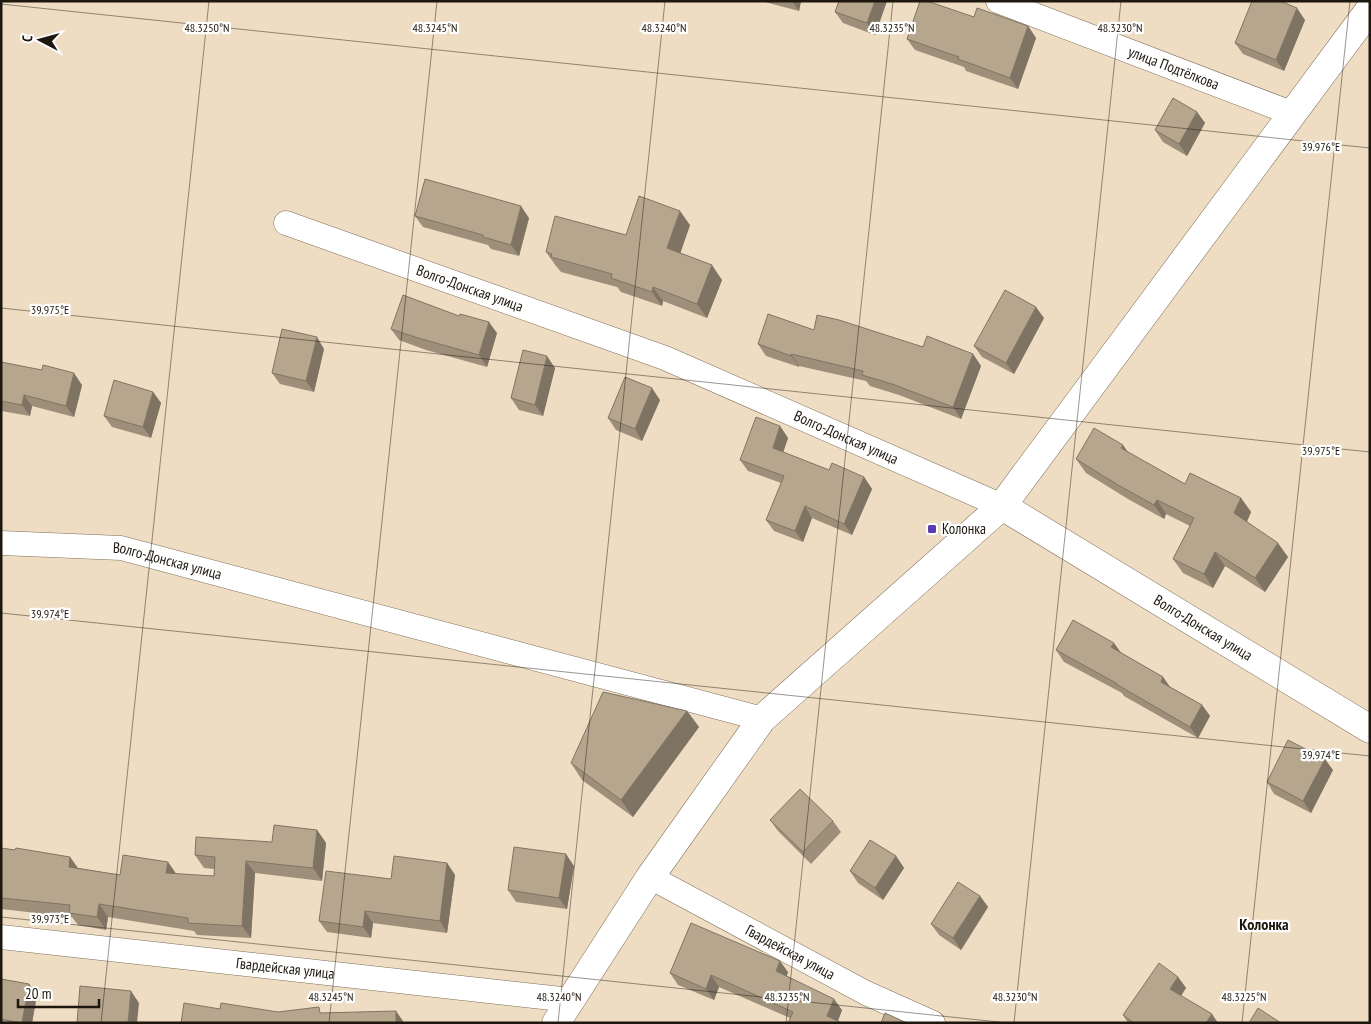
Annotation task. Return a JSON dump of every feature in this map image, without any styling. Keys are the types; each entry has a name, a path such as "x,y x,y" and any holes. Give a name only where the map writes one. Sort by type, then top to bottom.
{"street":[{"name":"улица Подтёлкова","path":"998,1 1291,113"},
{"path":"556,1023 650,877 762,719 1002,506 1291,113 1370,9"},
{"name":"Волго-Донская улица","path":"286,223 665,358 1002,506 1370,729"},
{"name":"Волго-Донская улица","path":"1,543 121,548 762,719"},
{"name":"Гвардейская улица","path":"650,877 866,993 933,1023"},
{"name":"Гвардейская улица","path":"1,936 570,1000"}],"building":[{"path":"839,1 875,1 867,23 835,12"},
{"path":"920,1 927,1 974,17 977,8 1028,26 1010,78 958,59 959,57 907,39"},
{"path":"1252,1 1280,1 1297,8 1276,60 1235,43"},
{"path":"1173,98 1197,112 1179,144 1155,130"},
{"path":"425,179 521,206 511,245 415,216"},
{"path":"639,196 680,211 667,248 712,265 697,304 653,287 652,292 611,278 612,274 551,257 552,254 546,252 555,216 626,235"},
{"path":"1005,290 1036,307 1006,363 974,346"},
{"path":"403,295 459,316 460,314 489,322 479,355 391,329"},
{"path":"768,314 814,330 817,315 839,320 923,347 927,336 973,354 953,407 862,375 863,371 791,354 791,356 758,344"},
{"path":"282,329 317,337 306,381 272,373"},
{"path":"523,350 547,356 535,405 511,398"},
{"path":"1,362 42,370 43,365 74,373 66,406 24,395 22,405 1,401"},
{"path":"625,377 652,388 635,429 608,418"},
{"path":"114,380 153,392 143,427 104,416"},
{"path":"756,417 780,426 773,448 829,470 832,463 864,477 844,524 805,506 795,531 766,520 784,476 740,460"},
{"path":"1094,428 1123,445 1121,448 1185,484 1190,473 1241,498 1234,513 1278,543 1255,578 1215,552 1204,574 1173,559 1194,518 1157,500 1154,505 1076,459"},
{"path":"1073,620 1114,643 1111,647 1163,677 1161,682 1202,705 1190,727 1056,650"},
{"path":"603,692 687,711 621,800 571,763"},
{"path":"1288,740 1325,759 1303,801 1267,782"},
{"path":"800,789 833,821 803,852 770,820"},
{"path":"274,825 317,830 313,868 246,861 242,926 188,923 188,918 99,904 97,917 69,913 70,905 1,898 1,848 15,850 16,848 70,857 69,867 120,875 123,855 168,862 166,873 214,876 215,857 195,855 196,837 272,842"},
{"path":"870,840 896,856 875,888 850,871"},
{"path":"514,847 566,854 559,898 508,890"},
{"path":"394,856 447,863 440,921 365,911 363,927 319,921 326,871 391,879"},
{"path":"958,882 980,896 953,938 931,924"},
{"path":"691,923 780,961 776,971 834,999 827,1016 842,1023 788,1023 793,1012 711,975 706,989 670,973"},
{"path":"1159,963 1178,977 1170,989 1212,1014 1206,1023 1134,1023 1123,1015"},
{"path":"1,979 29,984 22,1023 1,1019"},
{"path":"80,986 131,991 128,1023 77,1023"},
{"path":"184,1003 220,1009 221,1003 278,1012 319,1007 320,1013 396,1011 396,1023 181,1023"},
{"path":"1258,1008 1281,1023 1249,1023"},
{"path":"885,1013 907,1023 881,1023"}],"place":[{"name":"Колонка","path":"932,529"}],"district":[{"name":"Колонка","path":"1264,924"}]}
